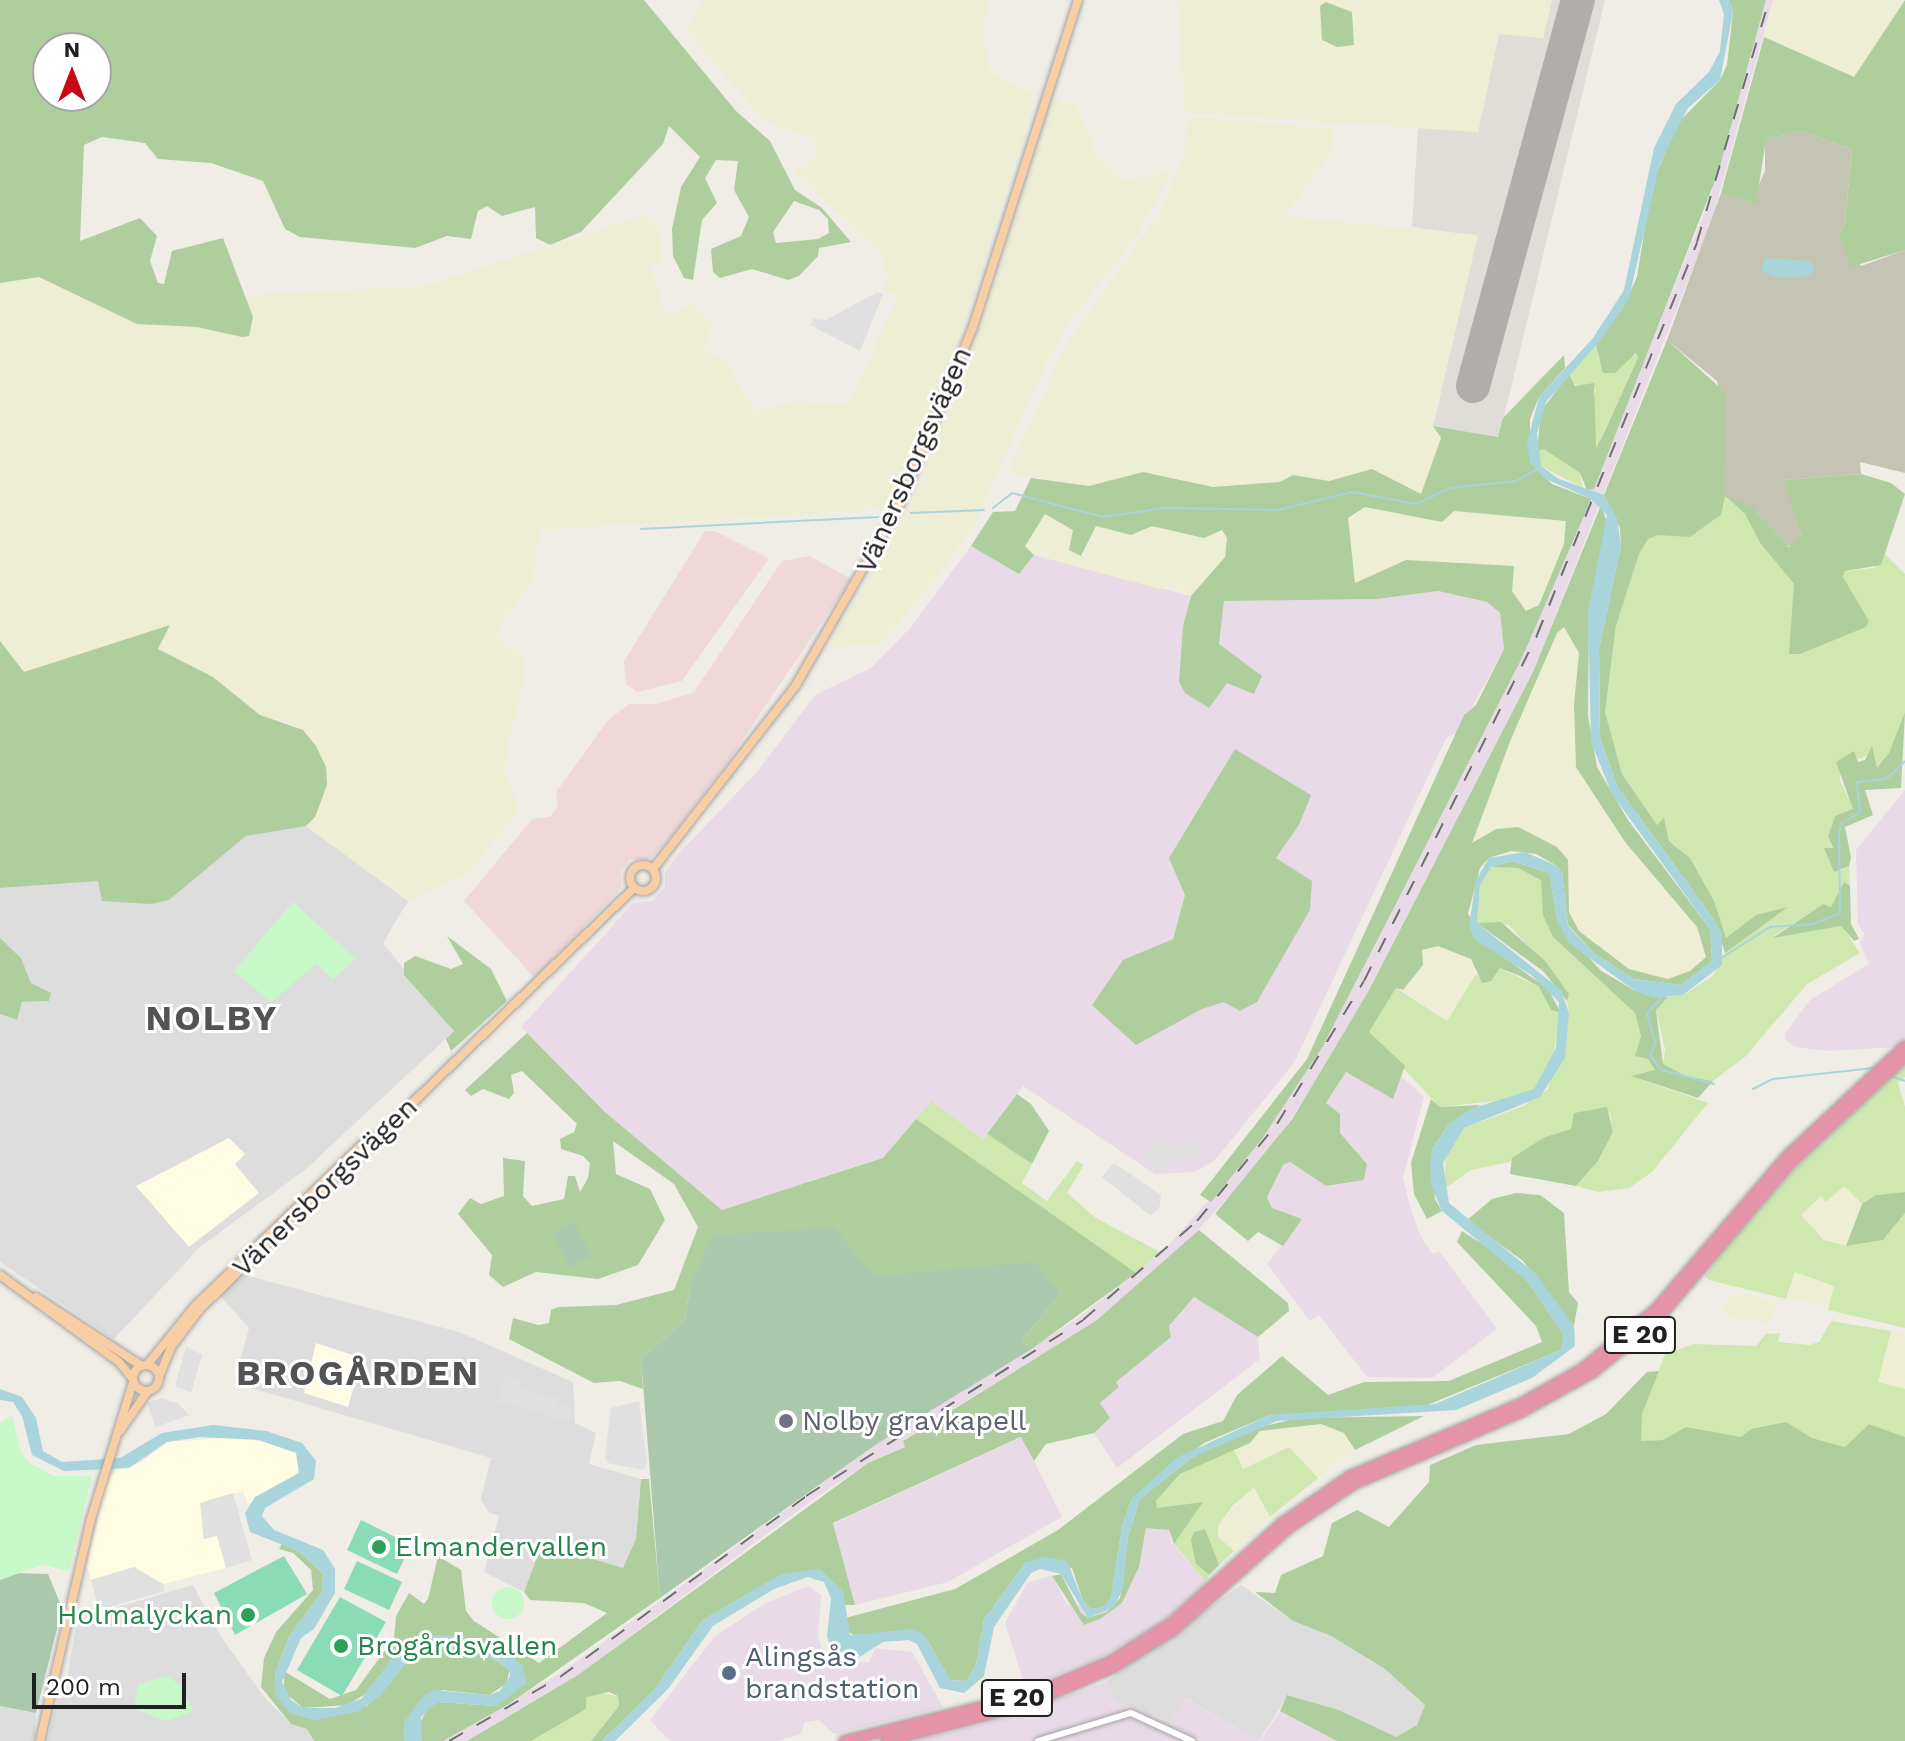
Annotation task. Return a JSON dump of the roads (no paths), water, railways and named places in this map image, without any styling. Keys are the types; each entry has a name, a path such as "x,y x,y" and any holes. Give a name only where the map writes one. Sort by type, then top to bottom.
{"highway":[{"name":"E 20","path":"886,1741 1032,1694 1111,1661 1172,1622 1282,1523 1350,1476 1520,1404 1582,1369 1655,1310 1788,1155 1905,1046"},
{"name":"E 20","path":"844,1741 1029,1704 1114,1667 1175,1629 1317,1507 1388,1466 1521,1412 1601,1366 1656,1321 1784,1171 1905,1057"}],"main road":[{"name":"Vänersborgsvägen","path":"653,869 634,868 630,877 634,888 643,892 653,887 653,869 796,685 900,504 962,360 1078,0"},
{"name":"Vänersborgsvägen","path":"147,1392 159,1377 171,1347 200,1309 634,888"},
{"name":"Vänersborgsvägen","path":"133,1381 208,1292 509,1010"},
{"path":"0,1274 159,1377"},
{"path":"0,1274 119,1362 133,1381 147,1392 133,1406 111,1450"},
{"path":"40,1741 102,1479 133,1381"}],"street":[{"path":"1038,1741 1120,1714 1149,1717 1192,1741"}],"water":[{"path":"1719,0 1729,0 1733,12 1720,80 1688,108 1660,163 1629,298 1600,341 1546,402 1537,434 1541,466 1559,479 1604,495 1617,518 1621,545 1599,649 1600,737 1617,786 1715,921 1722,935 1722,965 1683,995 1653,998 1635,991 1569,943 1558,922 1549,873 1512,861 1491,867 1480,886 1477,923 1561,990 1569,1013 1565,1058 1540,1097 1464,1128 1443,1163 1449,1203 1535,1273 1574,1326 1575,1346 1532,1378 1456,1410 1277,1421 1191,1458 1140,1499 1128,1537 1123,1588 1114,1607 1088,1618 1061,1574 1040,1569 1031,1573 994,1627 984,1676 964,1693 940,1688 917,1644 909,1640 883,1642 858,1658 832,1653 827,1636 831,1598 824,1582 808,1577 774,1589 713,1626 668,1689 615,1741 602,1741 654,1690 703,1620 781,1574 820,1569 843,1591 850,1635 913,1629 925,1636 950,1680 967,1681 976,1664 984,1620 1026,1562 1046,1557 1067,1561 1083,1601 1091,1609 1103,1607 1111,1598 1122,1527 1132,1498 1178,1457 1270,1415 1435,1404 1561,1350 1564,1335 1528,1282 1442,1211 1431,1185 1430,1164 1432,1149 1450,1123 1470,1109 1534,1089 1556,1048 1559,1002 1531,975 1475,940 1469,927 1476,880 1489,858 1525,852 1557,866 1562,873 1568,926 1595,954 1634,979 1681,985 1712,961 1710,929 1612,794 1591,742 1588,611 1607,515 1591,499 1544,478 1530,462 1527,443 1539,397 1593,338 1624,290 1654,148 1676,104 1709,72 1720,51 1724,14"},
{"path":"1764,258 1811,261 1815,271 1804,277 1777,277 1761,271"},
{"path":"0,1389 22,1397 36,1418 43,1451 62,1462 120,1458 162,1433 213,1425 266,1431 302,1443 316,1461 314,1479 265,1508 262,1516 274,1530 323,1550 335,1569 335,1593 314,1629 301,1638 282,1682 291,1700 303,1708 335,1708 361,1699 404,1643 423,1634 464,1637 499,1650 522,1665 527,1683 496,1706 437,1702 421,1717 422,1741 404,1741 405,1721 424,1695 434,1690 489,1695 500,1691 510,1676 510,1670 491,1657 448,1647 418,1648 380,1696 357,1712 314,1720 290,1713 275,1695 275,1674 289,1637 322,1592 323,1574 300,1552 250,1532 245,1513 255,1497 299,1473 296,1453 259,1440 199,1437 167,1442 129,1468 64,1471 32,1455 22,1416 13,1402 0,1400"}],"waterway":[{"path":"993,508 1012,493 1103,517 1165,508 1278,510 1352,492 1416,504 1450,488 1516,481 1538,469"},
{"path":"911,513 984,510"},
{"path":"641,529 879,517"},
{"path":"1723,957 1770,927 1813,924 1840,913 1839,832 1841,824 1860,812 1857,782 1886,779 1905,761"},
{"path":"1663,996 1647,1013 1655,1043 1650,1056 1662,1070 1714,1084"},
{"path":"1753,1089 1773,1079 1873,1068"},
{"path":"1893,1077 1905,1081"}],"railway":[{"path":"449,1741 560,1677 806,1496 1083,1320 1197,1221 1277,1124 1364,981 1537,635 1697,242 1769,0"}],"place":[{"name":"Nolby gravkapell","path":"786,1421"},
{"name":"Elmandervallen","path":"379,1547"},
{"name":"Holmalyckan","path":"248,1615"},
{"name":"Brogårdsvallen","path":"341,1646"},
{"name":"Alingsås brandstation","path":"729,1673"}],"district":[{"name":"NOLBY","path":"212,1019"},
{"name":"BROGÅRDEN","path":"358,1374"}]}
